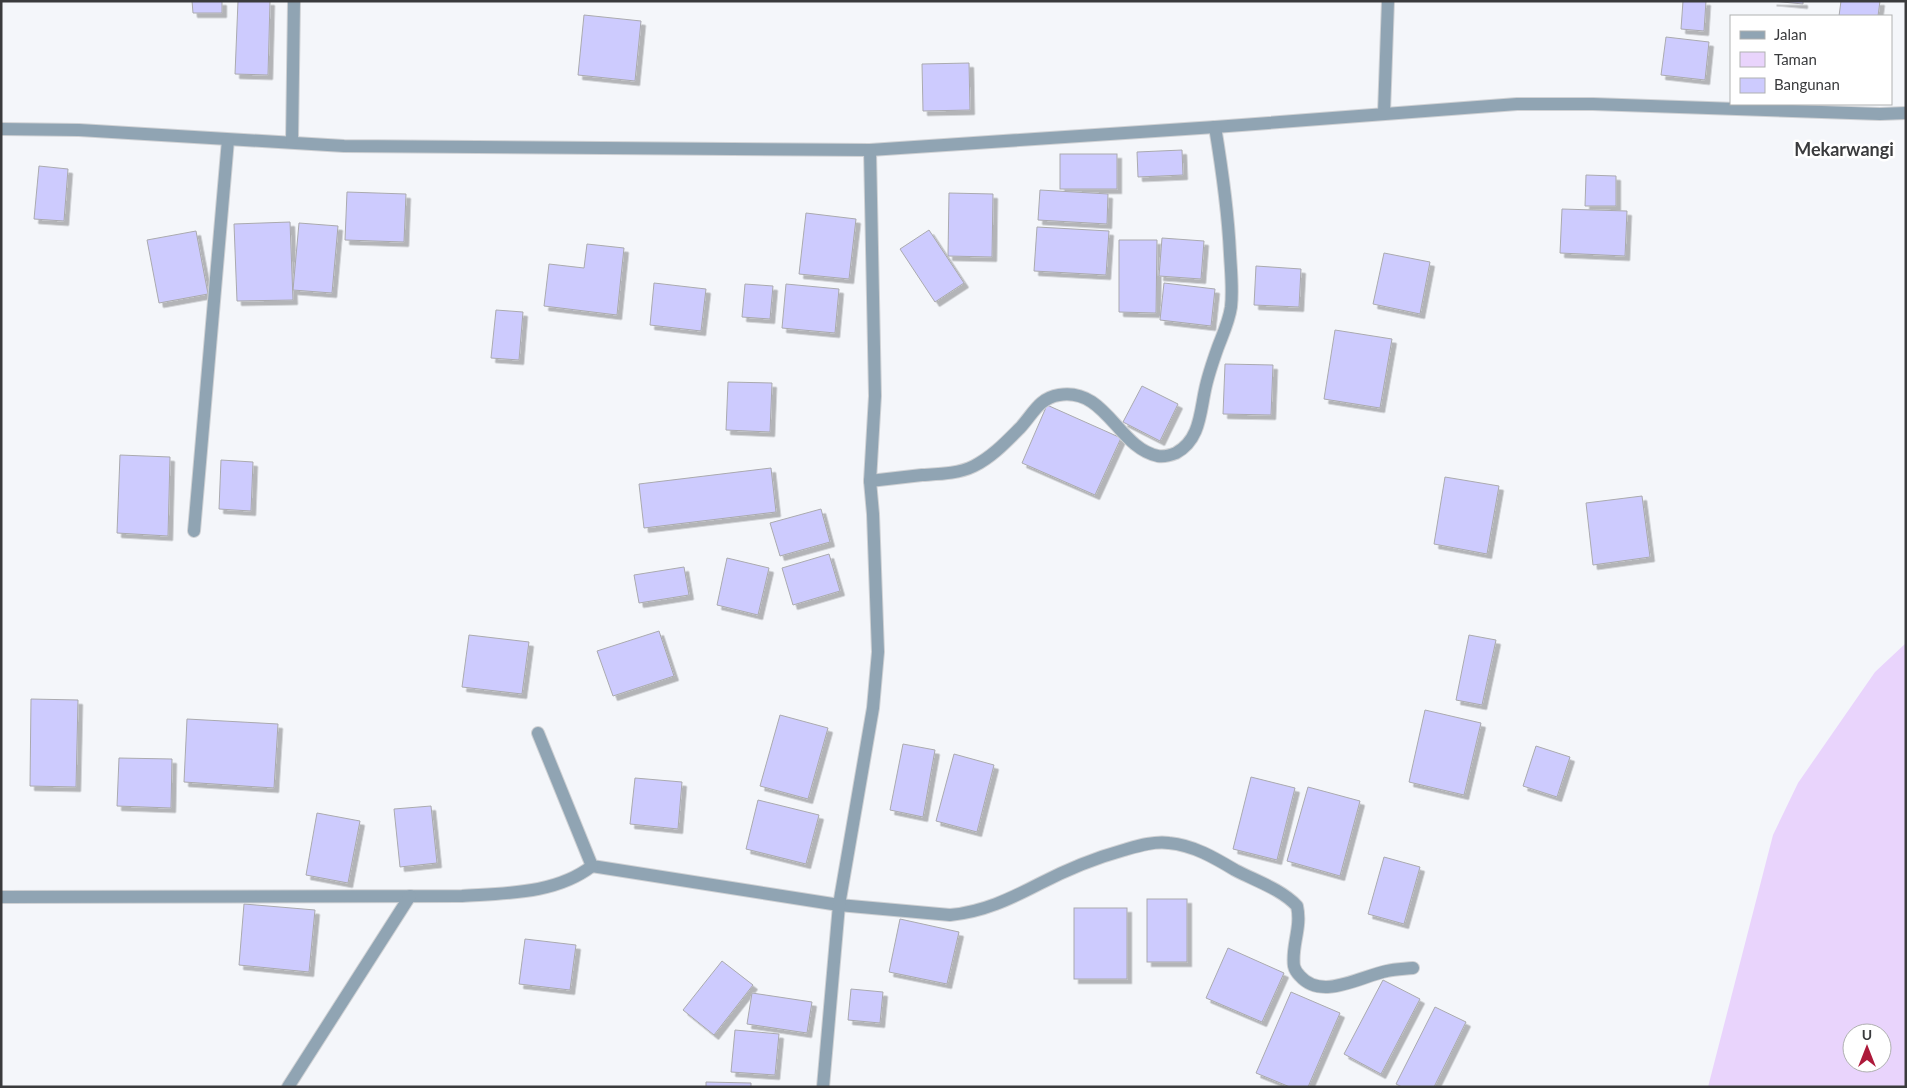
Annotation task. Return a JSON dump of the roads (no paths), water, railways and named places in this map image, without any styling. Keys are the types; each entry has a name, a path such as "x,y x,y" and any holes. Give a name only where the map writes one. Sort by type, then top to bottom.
{"street":[{"path":"292,142 294,1"},
{"path":"1384,113 1388,1"},
{"path":"1,129 79,130 344,146 870,150 1215,127 1517,104 1594,104 1880,114 1906,113"},
{"path":"870,481 940,474 973,467 994,453 1021,427 1039,403 1060,394 1079,396 1094,403 1136,444 1158,456 1166,456 1178,452 1190,441 1197,428 1208,378 1231,308 1231,270 1226,201 1215,127"},
{"path":"194,531 228,140"},
{"path":"823,1087 838,905 873,708 878,652 870,481 875,396 870,150"},
{"path":"538,733 592,866"},
{"path":"1,897 462,896 529,891 579,876 592,866 838,905 950,915 965,914 1000,904 1082,864 1144,844 1168,842 1191,848 1215,858 1280,892 1298,906 1300,918 1294,955 1294,969 1304,980 1316,985 1331,987 1388,970 1413,968"},
{"path":"288,1087 410,896"}],"district":[{"name":"Mekarwangi","path":"1844,150"}]}
